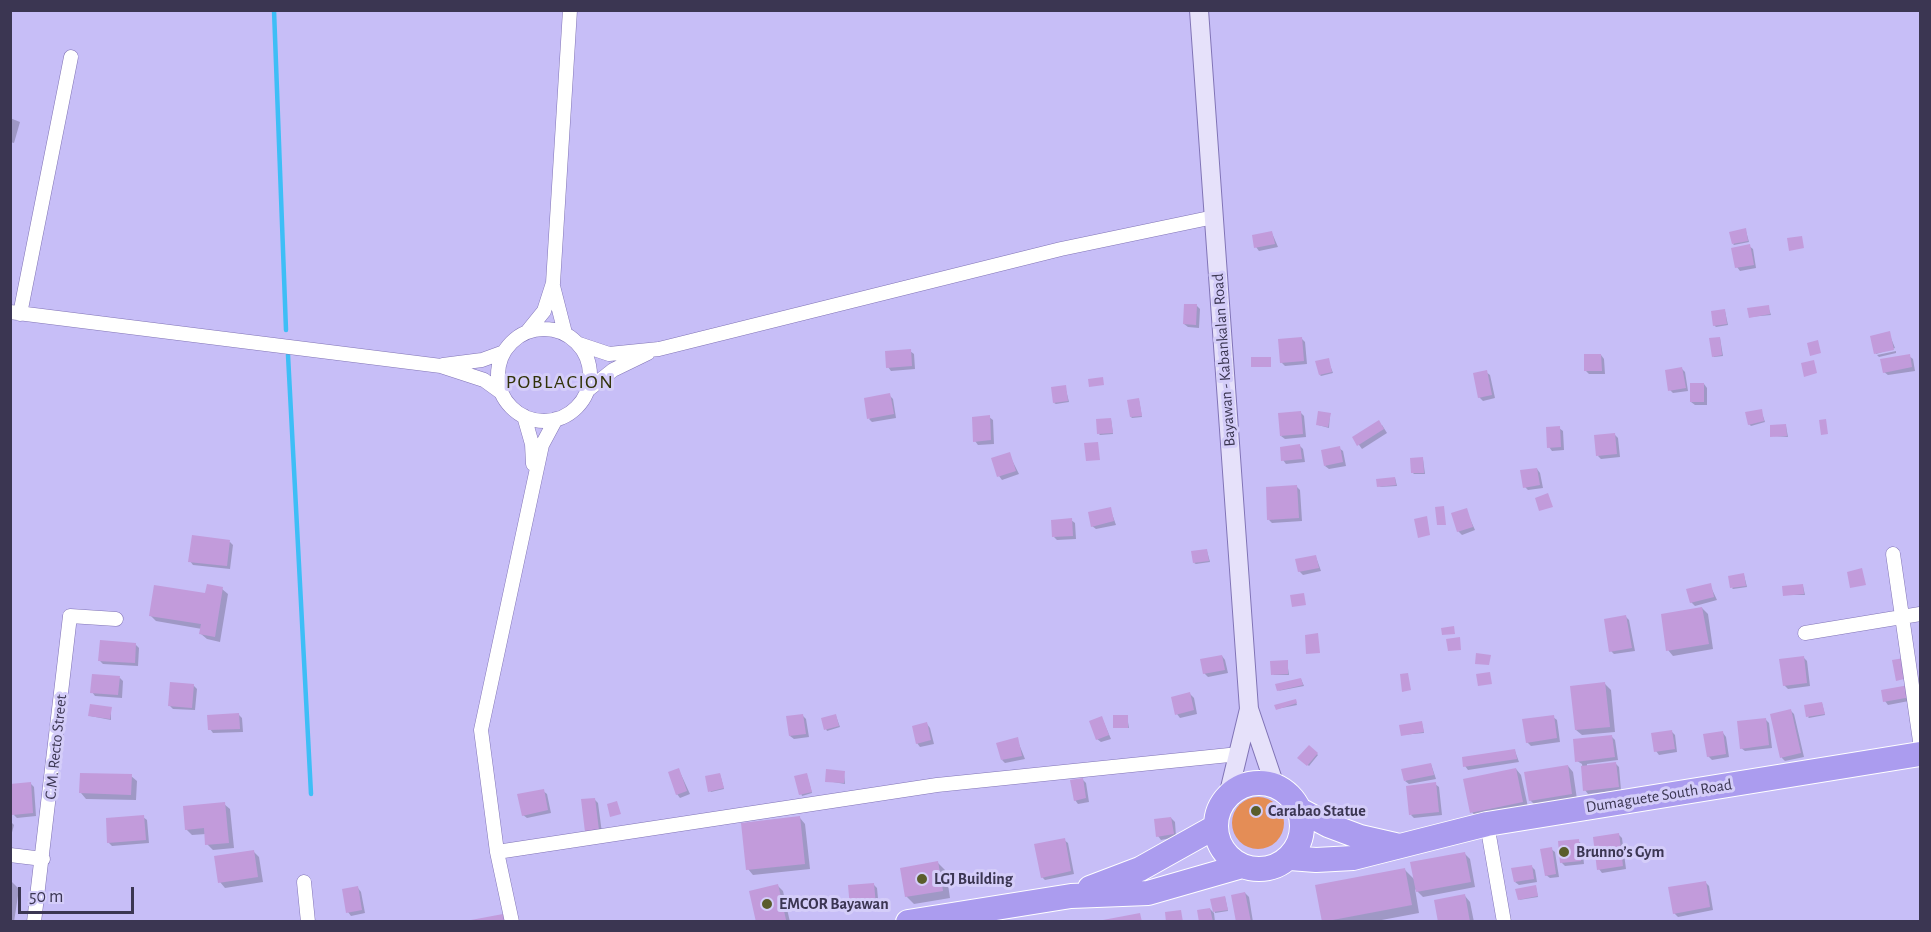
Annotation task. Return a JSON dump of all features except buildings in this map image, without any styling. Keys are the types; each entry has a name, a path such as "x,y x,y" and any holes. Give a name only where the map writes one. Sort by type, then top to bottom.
{"highway":[{"name":"Dumaguete South Road","path":"1290,858 1353,858 1487,824 1920,754"},
{"path":"1258,783 1275,786 1289,795 1298,809 1302,826 1299,842 1290,858 1275,866 1259,870 1242,866 1228,857 1219,843 1215,827 1218,810 1228,796 1242,787 1258,783"},
{"name":"Dumaguete South Road","path":"1298,809 1328,825 1360,837 1400,846"},
{"path":"1071,896 1140,869 1215,827"},
{"path":"908,921 1071,896 1148,893 1242,866"}],"main road":[{"name":"Bayawan - Kabankalan Road","path":"1198,10 1249,709 1275,786"},
{"name":"Bayawan - Kabankalan Road","path":"1228,796 1249,709"}],"street":[{"path":"527,332 544,311 553,282 570,10"},
{"path":"71,57 15,313 441,366 484,380 501,393 514,411 537,421 556,419 576,409 588,390 613,370 659,349"},
{"path":"501,393 498,371 504,352 518,337 527,332 547,329 565,333 579,344 609,354 659,349 1061,249 1214,217"},
{"path":"553,282 565,333"},
{"path":"579,344 590,369 588,390"},
{"path":"441,366 482,360 504,352"},
{"path":"524,416 532,444 534,480"},
{"path":"512,921 497,852 481,730 542,445 556,419"},
{"path":"1893,554 1920,741"},
{"path":"1805,633 1920,614"},
{"name":"C.M. Recto Street","path":"34,921 70,616 116,619"},
{"path":"497,852 937,785 1239,754"},
{"path":"1487,824 1504,921"},
{"path":"10,855 43,859"},
{"path":"304,882 308,921"}],"shaded area":[{"path":"1258,797 1268,799 1276,805 1282,813 1284,823 1282,833 1276,841 1268,847 1258,849 1248,847 1240,841 1234,833 1232,823 1234,813 1240,805 1248,799"}],"waterway":[{"path":"274,10 286,330"},
{"path":"288,355 311,794"}],"place":[{"name":"Carabao Statue","path":"1256,811"},
{"name":"Brunno’s Gym","path":"1564,852"},
{"name":"LGJ Building","path":"922,879"},
{"name":"EMCOR Bayawan","path":"767,904"}],"district":[{"name":"POBLACION","path":"560,382"}]}
